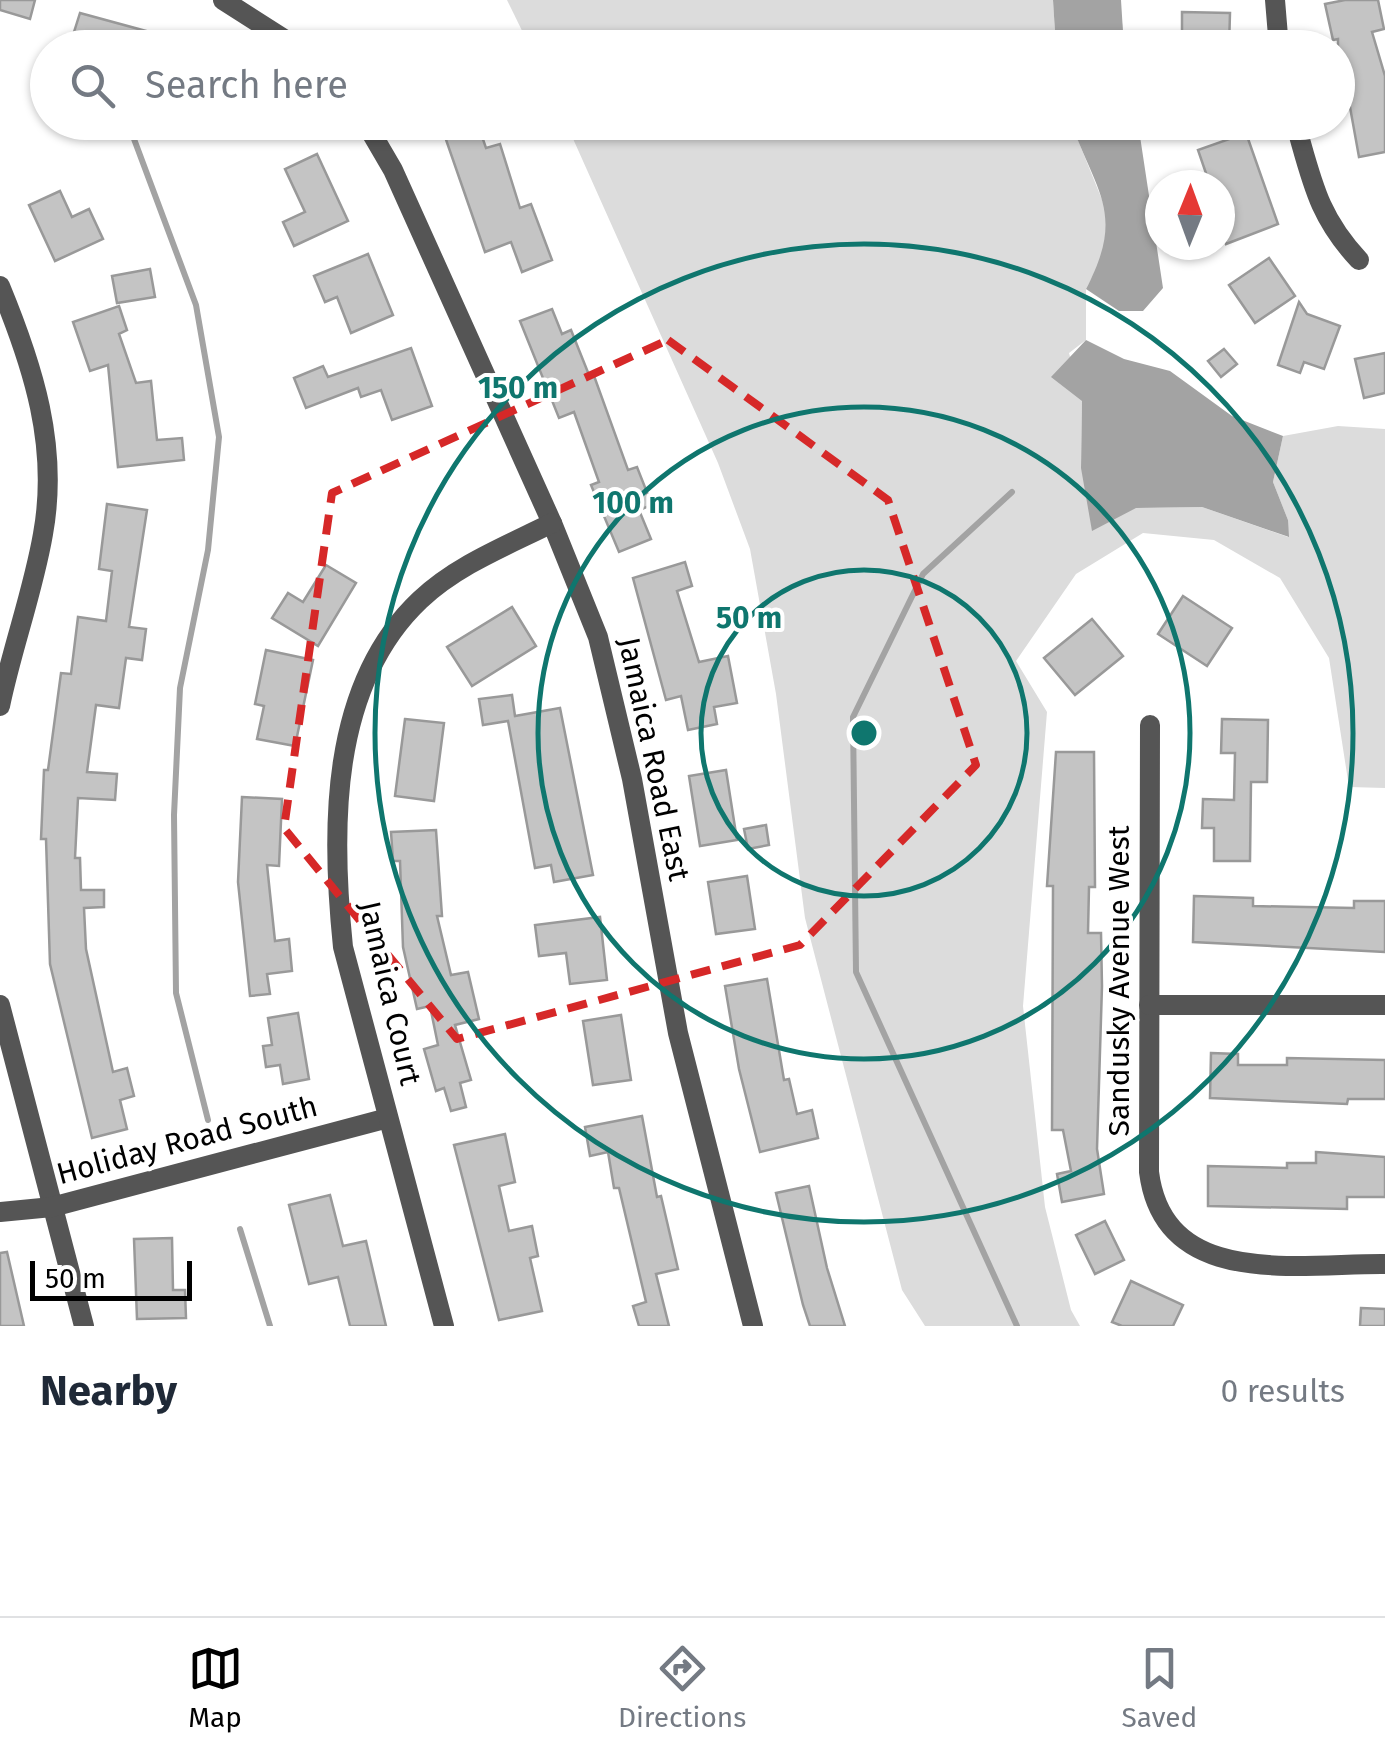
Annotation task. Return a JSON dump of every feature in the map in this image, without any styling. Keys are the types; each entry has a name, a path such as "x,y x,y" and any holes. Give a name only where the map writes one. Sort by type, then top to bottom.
{"street":[{"path":"224,0 270,30"},
{"path":"1275,0 1278,30"},
{"name":"Jamaica Road East","path":"376,140 552,524 598,637 614,694 678,1033 753,1326"},
{"path":"1300,140 1316,197 1332,230 1359,260"},
{"path":"0,286 38,390 47,440 48,493 43,535 0,706"},
{"name":"Jamaica Court","path":"444,1326 343,947 337,888 341,773 368,672 390,632 421,599 460,568 552,524"},
{"name":"Sandusky Avenue West","path":"1150,725 1149,1172 1158,1211 1191,1248 1226,1261 1385,1264"},
{"path":"1149,1005 1385,1005"},
{"path":"0,1006 84,1326"},
{"name":"Holiday Road South","path":"0,1212 52,1207 388,1118"}],"highlighted area":[{"path":"668,340 888,500 976,765 800,945 457,1039 284,828 332,493"}],"shaded area":[{"path":"507,0 1053,0 1055,30 522,30"},
{"path":"1053,0 1121,0 1123,30 1055,30"},
{"path":"574,140 1078,140 1107,212 1105,252 1086,289 1086,340 1069,353 1082,401 1081,468 1136,508 1202,507 1288,537 1288,520 1273,482 1283,436 1338,426 1385,429 1385,788 1349,787 1329,658 1280,578 1214,540 1143,533 1076,574 1016,661 1047,712 1023,1006 1045,1207 1071,1310 1080,1326 925,1326 902,1290 805,918 776,694 750,549 718,463"},
{"path":"1078,140 1141,140 1145,170 1145,260 1159,260 1163,288 1143,311 1119,311 1086,289 1104,242 1103,205"},
{"path":"1086,340 1124,359 1170,371 1232,416 1283,436 1273,482 1288,520 1289,537 1202,507 1136,508 1092,531 1081,468 1082,401 1051,377"}],"building":[{"path":"0,0 35,0 30,19 0,10"},
{"path":"1378,0 1384,29 1372,32 1385,76 1385,152 1359,157 1355,135 1355,30 1331,30 1325,4"},
{"path":"1182,12 1230,13 1230,30 1182,30"},
{"path":"80,13 142,30 75,30"},
{"path":"446,140 483,140 486,148 500,144 520,208 531,204 552,260 522,272 511,242 485,252"},
{"path":"1226,140 1248,140 1278,224 1235,241 1235,170 1205,170 1198,150"},
{"path":"317,154 348,221 294,246 283,222 305,212 285,169"},
{"path":"60,191 72,217 89,209 103,239 55,261 29,205"},
{"path":"368,254 393,315 351,333 337,297 325,302 314,276"},
{"path":"1269,258 1295,296 1255,323 1229,285"},
{"path":"150,269 155,297 117,303 112,276"},
{"path":"1299,302 1307,314 1340,326 1324,369 1304,362 1300,373 1278,365"},
{"path":"119,306 127,330 119,334 136,383 151,381 157,440 182,438 184,460 118,467 108,365 90,371 73,322"},
{"path":"552,309 562,334 571,330 589,375 593,373 628,470 637,467 652,505 639,510 651,539 619,552 591,485 599,482 574,412 559,418 520,321"},
{"path":"411,348 432,406 392,420 381,390 361,397 358,388 306,408 294,378 323,366 328,377"},
{"path":"1224,349 1237,364 1221,377 1208,361"},
{"path":"1385,353 1385,393 1364,398 1355,359"},
{"path":"107,504 147,510 129,627 146,629 142,660 126,658 119,708 96,705 87,772 117,774 115,800 78,798 75,858 80,858 81,890 104,890 104,907 84,908 86,949 113,1072 127,1068 134,1096 120,1100 127,1129 92,1138 50,964 46,839 41,839 44,770 48,770 61,673 71,674 78,617 106,621 112,571 99,569"},
{"path":"685,562 692,586 677,591 699,662 728,656 737,703 714,707 717,724 688,730 681,696 666,700 633,578"},
{"path":"326,565 356,583 318,646 272,618 288,593 303,602"},
{"path":"1183,596 1232,628 1207,666 1158,634"},
{"path":"512,607 536,646 472,686 447,647"},
{"path":"1092,619 1123,656 1075,695 1044,658"},
{"path":"266,650 313,660 295,746 257,739 264,706 255,704"},
{"path":"512,695 515,716 560,708 593,875 554,882 551,865 535,868 508,721 483,725 479,699"},
{"path":"405,719 444,723 434,801 395,796"},
{"path":"1222,719 1268,720 1267,782 1251,782 1250,861 1214,861 1214,828 1202,828 1203,799 1234,800 1235,753 1221,753"},
{"path":"1056,752 1094,752 1095,887 1089,887 1088,933 1101,933 1102,986 1097,1149 1104,1194 1062,1202 1057,1174 1071,1171 1063,1130 1052,1130 1053,886 1047,886"},
{"path":"726,770 737,840 700,846 689,776"},
{"path":"242,797 282,799 279,866 267,865 275,941 289,939 292,971 267,974 270,994 250,996 238,882"},
{"path":"766,825 769,845 748,849 744,829"},
{"path":"436,830 442,916 437,916 451,975 468,972 479,1019 455,1025 471,1080 460,1083 466,1107 451,1111 444,1088 436,1091 424,1049 438,1045 430,1006 417,1009 403,947 400,861 393,861 391,832"},
{"path":"747,876 755,929 716,934 708,882"},
{"path":"1194,896 1253,898 1253,906 1354,908 1354,901 1385,901 1385,952 1193,942"},
{"path":"600,917 607,980 570,984 566,953 539,956 535,925"},
{"path":"767,979 784,1080 789,1079 797,1114 812,1110 818,1138 760,1152 739,1069 725,986"},
{"path":"298,1013 309,1079 283,1084 280,1065 266,1067 263,1046 272,1045 268,1018"},
{"path":"621,1015 631,1080 593,1085 583,1021"},
{"path":"1211,1053 1238,1054 1238,1065 1287,1065 1287,1058 1385,1060 1385,1099 1348,1099 1347,1104 1210,1098"},
{"path":"642,1116 657,1197 661,1196 678,1269 656,1274 669,1326 639,1326 633,1306 646,1302 619,1188 614,1188 608,1152 590,1156 585,1127"},
{"path":"505,1134 515,1182 499,1186 509,1231 532,1226 538,1256 530,1258 542,1311 499,1320 454,1145"},
{"path":"1316,1152 1385,1157 1385,1197 1347,1197 1347,1209 1208,1206 1208,1166 1287,1168 1287,1163 1316,1163"},
{"path":"809,1186 845,1326 810,1326 803,1305 776,1193"},
{"path":"330,1195 343,1246 366,1241 386,1326 350,1326 338,1277 309,1284 289,1205"},
{"path":"1105,1221 1124,1260 1095,1274 1076,1235"},
{"path":"172,1238 173,1290 185,1290 186,1318 137,1319 134,1239"},
{"path":"7,1252 24,1326 0,1326 0,1253"},
{"path":"1131,1281 1183,1305 1173,1326 1122,1326 1112,1322"},
{"path":"1361,1308 1385,1309 1385,1326 1360,1326"}],"waterway":[{"path":"134,140 196,305 219,437 208,550 180,688 174,815 176,993 208,1120"},
{"path":"1012,492 923,574 853,717 856,972 1017,1326"},
{"path":"240,1229 270,1326"}]}
